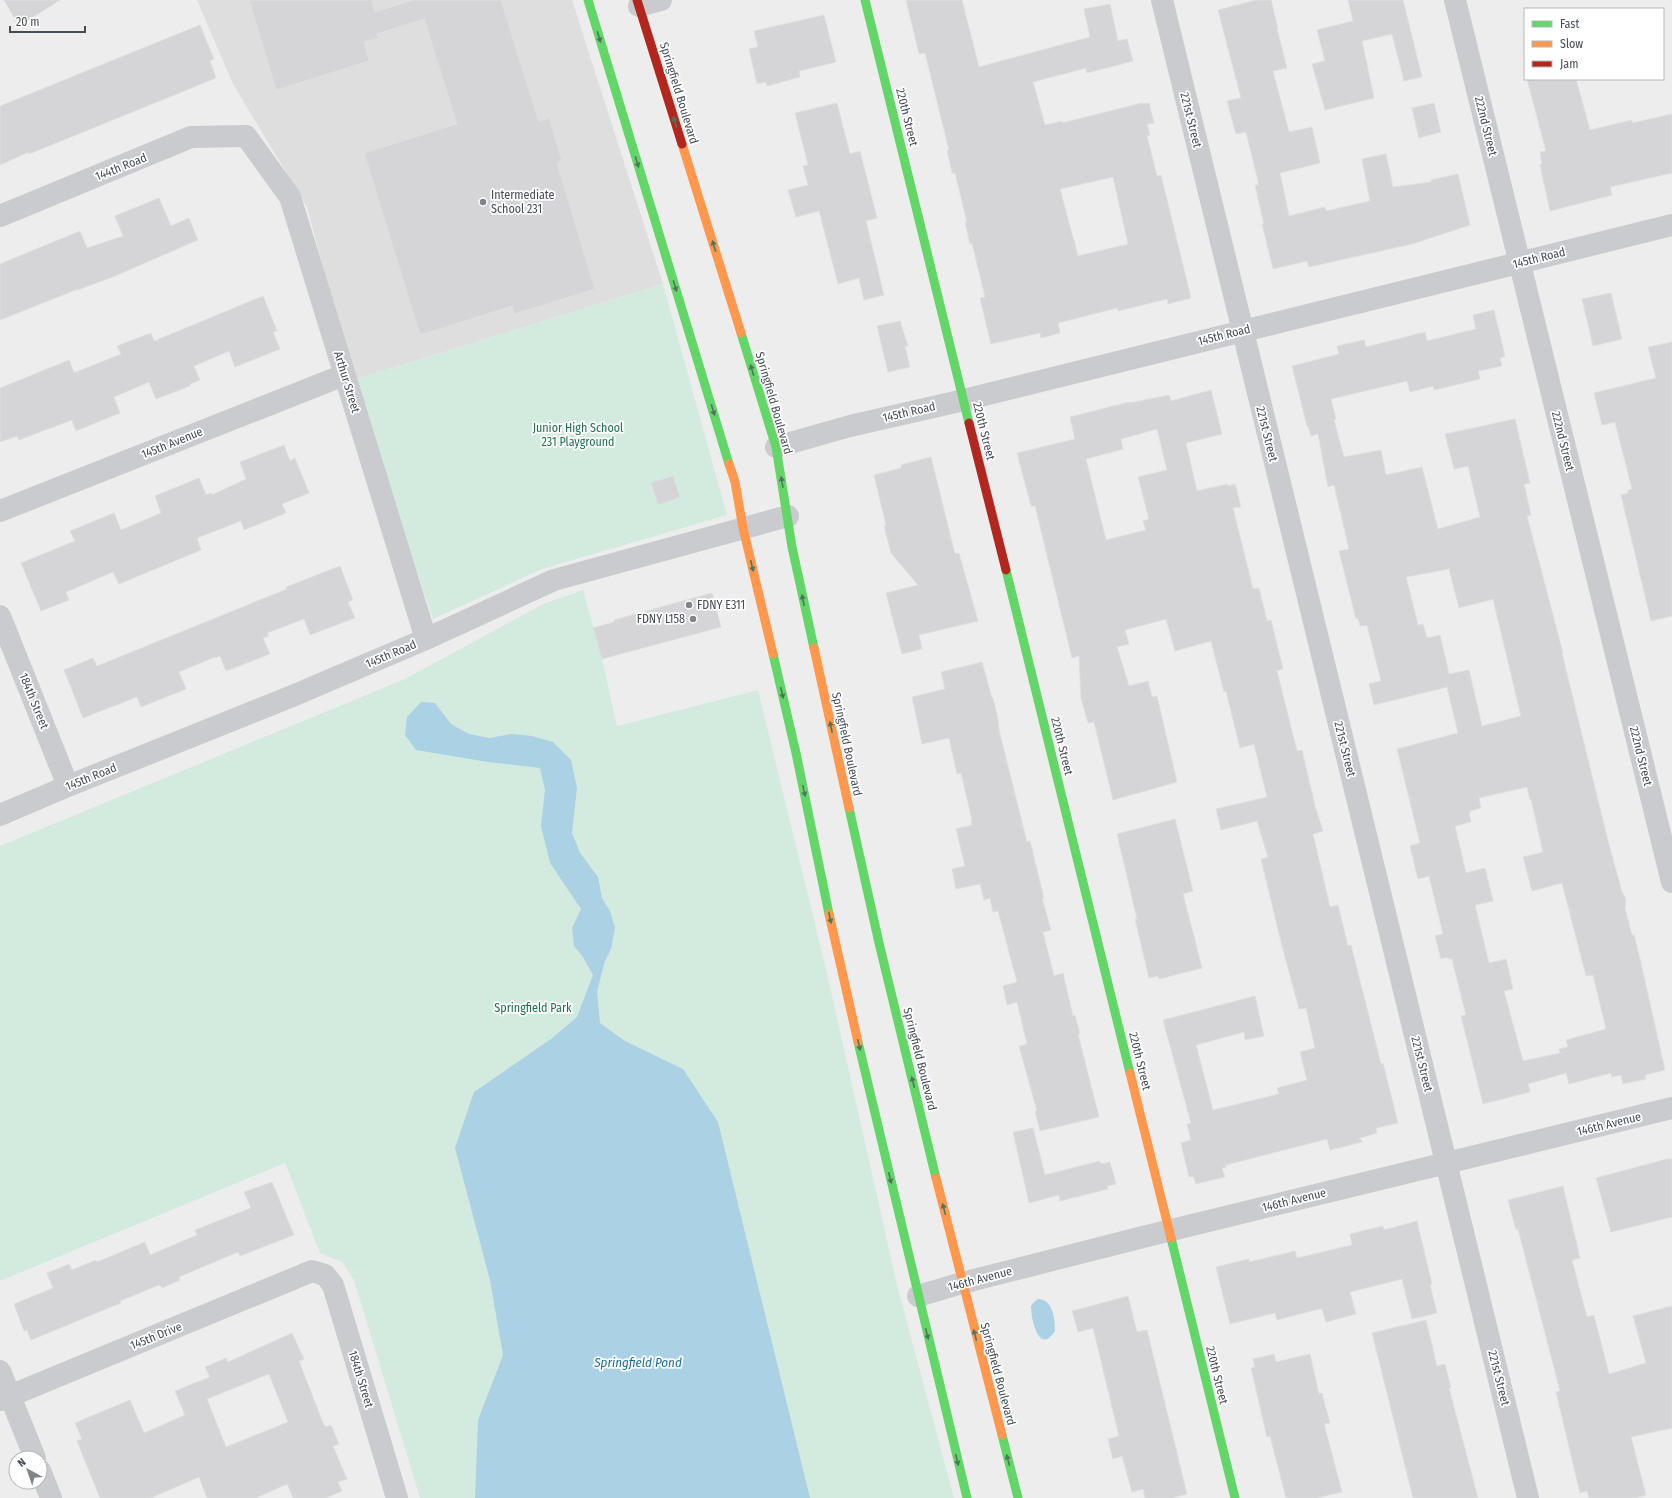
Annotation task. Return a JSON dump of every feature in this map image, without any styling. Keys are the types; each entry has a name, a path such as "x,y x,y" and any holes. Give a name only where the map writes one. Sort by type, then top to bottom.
{"street":[{"path":"588,0 735,482 743,528 796,753 835,945 967,1498"},
{"path":"638,3 661,0"},
{"name":"220th Street","path":"865,0 1235,1498"},
{"name":"221st Street","path":"1162,0 1528,1498"},
{"name":"222nd Street","path":"1455,0 1672,882"},
{"name":"Springfield Boulevard","path":"638,3 776,447 792,547 880,943 962,1283 1018,1498"},
{"name":"144th Road","path":"0,216 192,138 246,136"},
{"name":"Arthur Street","path":"246,136 290,197 426,639"},
{"name":"145th Road","path":"776,447 850,426 964,400 1672,224"},
{"name":"145th Avenue","path":"0,511 344,375"},
{"name":"145th Road","path":"0,815 68,786 290,697 426,639 554,580 788,516"},
{"name":"184th Street","path":"0,616 68,786"},
{"name":"146th Avenue","path":"918,1296 962,1283 1169,1231 1672,1108"},
{"name":"184th Street","path":"312,1271 325,1274 333,1285 397,1498"},
{"name":"145th Drive","path":"5,1398 312,1271"},
{"path":"0,1371 5,1398 31,1450"}],"shaded area":[{"path":"197,0 572,0 663,284 353,380 307,207 233,84"}],"green space":[{"name":"Junior High School 231 Playground","path":"663,284 727,515 542,569 433,619 353,380"},
{"name":"Springfield Park","path":"583,590 602,659 617,726 758,690 826,969 897,1285 954,1498 420,1498 354,1280 342,1262 320,1253 285,1163 0,1281 0,846 405,679 543,604"}],"water":[{"name":"Springfield Pond","path":"421,702 435,703 451,724 469,734 490,738 511,734 532,736 553,742 571,760 577,788 572,833 580,853 598,877 602,898 610,911 615,928 611,949 605,961 597,991 600,1023 625,1041 683,1069 718,1122 810,1498 475,1498 478,1420 503,1355 490,1280 455,1148 474,1092 551,1039 577,1017 593,975 583,957 574,946 572,928 581,909 550,863 541,826 545,790 540,768 488,762 416,750 405,735 407,717"},
{"path":"1038,1299 1047,1302 1054,1316 1055,1331 1049,1338 1040,1338 1032,1319 1031,1306"}],"building":[{"path":"4,0 60,0 19,26"},
{"path":"249,0 372,0 375,12 413,0 501,0 539,122 549,118 562,161 557,163 595,289 514,314 512,306 420,335 364,153 457,124 424,19 377,34 378,38 364,42 369,61 276,90"},
{"path":"906,0 962,0 979,67 1090,37 1084,9 1110,4 1118,41 1127,39 1133,61 1087,73 1086,68 1033,82 1045,125 1062,121 1062,123 1142,103 1149,103 1154,123 1147,124 1150,135 1147,136 1157,176 1161,175 1191,298 1168,304 1167,299 1118,311 1117,308 1058,323 1060,333 1041,338 1040,333 991,344 980,298 985,297 972,243 970,244 965,222 967,222 955,173 952,173 947,150 949,150 925,53 919,54","holes":["1113,177 1128,244 1078,256 1060,189"]},
{"path":"1256,0 1271,0 1287,68 1273,71 1289,132 1312,127 1320,163 1280,173 1289,216 1325,207 1326,211 1370,201 1362,159 1386,154 1393,187 1431,182 1431,180 1458,174 1470,225 1412,244 1309,267 1307,261 1273,269 1262,224 1264,224 1255,185 1259,185 1246,132 1236,134 1227,101 1241,98 1218,10"},
{"path":"1348,0 1403,0 1422,77 1404,81 1392,34 1362,41 1374,98 1325,110 1312,64 1325,61 1317,30 1353,21"},
{"path":"824,15 836,62 799,71 800,77 767,86 766,82 757,84 749,49 758,47 754,31"},
{"path":"200,25 214,59 210,61 216,78 29,154 29,152 0,165 0,106"},
{"path":"1527,80 1576,80 1590,130 1632,120 1632,123 1672,114 1672,173 1610,187 1612,195 1550,211 1540,165 1542,164 1540,152 1546,151"},
{"path":"837,103 850,154 860,151 877,218 866,221 884,295 864,300 859,278 838,284 819,211 796,217 788,190 808,185 803,166 808,165 795,113"},
{"path":"1434,103 1441,132 1419,138 1412,108"},
{"path":"159,198 171,226 189,218 198,240 115,276 0,320 0,264 80,231 87,248 123,236 115,216"},
{"path":"1611,293 1622,339 1593,346 1582,299"},
{"path":"263,296 277,331 273,332 280,349 235,367 229,351 194,366 200,380 190,384 190,386 156,399 149,382 114,397 120,413 76,431 72,420 19,440 17,436 0,442 0,388 69,360 74,373 121,354 117,346 151,333 154,341"},
{"path":"1494,310 1505,356 1500,358 1502,366 1478,371 1480,379 1434,390 1433,386 1410,392 1407,381 1331,399 1336,419 1334,420 1344,457 1381,450 1386,475 1422,467 1438,529 1480,517 1468,466 1454,469 1445,434 1515,419 1530,483 1524,484 1531,515 1527,516 1563,653 1608,841 1622,892 1626,899 1625,909 1632,935 1634,935 1641,963 1665,1070 1645,1075 1646,1079 1623,1084 1621,1075 1612,1077 1611,1073 1569,1084 1566,1073 1528,1084 1530,1092 1483,1104 1461,1016 1466,1015 1452,959 1448,959 1448,957 1441,959 1435,936 1443,934 1429,876 1418,879 1410,846 1420,843 1397,749 1458,733 1447,687 1374,705 1369,684 1381,681 1367,625 1360,626 1358,618 1356,619 1339,551 1349,549 1334,485 1328,487 1318,434 1311,436 1307,426 1292,366 1339,354 1337,346 1364,340 1366,347 1425,332 1427,341 1476,329 1473,315","holes":["1449,569 1459,608 1493,599 1521,716 1482,726 1469,670 1449,674 1440,635 1427,638 1423,624 1418,625 1406,577","1527,787 1543,852 1523,857 1532,891 1562,883 1586,976 1593,975 1606,1029 1566,1040 1568,1047 1559,1049 1560,1053 1523,1061 1504,991 1513,989 1506,959 1489,963 1475,905 1493,901 1485,868 1466,873 1455,826 1471,822 1470,811 1481,808 1479,798"]},
{"path":"900,321 908,346 905,347 910,367 888,372 877,326"},
{"path":"1672,342 1672,616 1651,621 1621,495 1628,493 1628,490 1632,489 1615,422 1602,425 1594,393 1656,378 1648,347"},
{"path":"1211,390 1222,434 1186,443 1197,491 1227,484 1228,486 1235,484 1241,507 1233,508 1253,589 1259,588 1267,621 1271,620 1283,669 1277,671 1297,751 1302,750 1315,806 1323,831 1313,834 1330,907 1338,905 1348,946 1351,945 1381,1064 1383,1063 1398,1123 1376,1128 1377,1133 1360,1138 1362,1142 1330,1150 1327,1139 1226,1165 1226,1167 1222,1168 1225,1177 1196,1184 1193,1176 1189,1177 1181,1143 1191,1140 1187,1124 1191,1123 1163,1020 1255,996 1264,1036 1245,1040 1244,1032 1196,1045 1213,1110 1279,1094 1277,1088 1307,1080 1300,1052 1315,1048 1306,1008 1299,1009 1281,942 1261,859 1268,857 1257,821 1221,830 1216,809 1267,797 1254,744 1240,748 1226,691 1224,692 1211,641 1175,651 1166,619 1125,630 1129,644 1117,647 1129,686 1148,681 1152,697 1157,696 1177,782 1113,800 1094,722 1088,723 1081,698 1079,656 1072,658 1035,506 1031,506 1017,453 1075,439 1070,417 1125,403 1169,395 1171,401","holes":["1157,429 1167,470 1138,477 1149,519 1143,521 1146,530 1106,540 1086,459 1123,449 1121,439"]},
{"path":"284,445 290,461 295,458 309,493 282,504 286,513 244,530 241,521 197,538 201,550 119,584 113,572 66,592 69,600 41,611 21,563 75,541 70,531 114,513 121,530 161,513 155,496 199,478 206,495 211,493 212,495 246,479 240,462"},
{"path":"931,457 955,554 959,553 978,621 919,635 922,649 902,654 886,593 918,585 891,553 874,475 901,468 901,465"},
{"path":"673,476 680,497 658,505 651,483"},
{"path":"340,566 353,600 348,602 355,618 310,635 304,619 267,633 269,636 263,638 270,654 226,671 220,656 215,657 179,672 186,689 141,707 137,697 83,718 64,670 93,658 97,666"},
{"path":"712,593 721,627 602,659 593,628 614,622 614,620"},
{"path":"982,662 993,698 999,730 1027,842 1030,841 1044,898 1042,898 1051,930 1043,932 1054,976 1063,973 1073,1016 1075,1015 1080,1034 1078,1034 1099,1117 1040,1131 1035,1111 1037,1111 1019,1046 1027,1044 1017,1002 1007,1005 1003,986 1017,982 998,911 993,912 990,898 984,900 980,884 956,889 952,869 965,866 956,829 972,825 961,773 957,774 949,738 922,744 912,697 945,689 941,672"},
{"path":"1175,819 1193,891 1183,894 1202,968 1159,979 1158,976 1149,978 1117,834"},
{"path":"1033,1128 1045,1175 1100,1161 1101,1164 1110,1162 1116,1184 1107,1186 1108,1189 1060,1201 1059,1195 1029,1203 1013,1132"},
{"path":"1667,1159 1672,1159 1672,1217 1611,1232 1596,1178"},
{"path":"272,1182 294,1235 240,1256 238,1252 179,1277 180,1280 162,1288 159,1285 120,1301 121,1303 31,1340 27,1330 24,1331 14,1304 53,1288 47,1273 69,1264 72,1270 96,1260 97,1262 145,1242 150,1255 197,1235 195,1230 251,1208 244,1192"},
{"path":"1563,1186 1580,1258 1572,1260 1587,1317 1594,1315 1609,1374 1646,1363 1633,1316 1672,1306 1672,1428 1631,1437 1646,1495 1636,1498 1589,1498 1587,1491 1580,1493 1556,1392 1560,1391 1518,1229 1516,1230 1508,1200"},
{"path":"1417,1221 1432,1284 1430,1285 1437,1313 1412,1319 1402,1279 1350,1292 1356,1314 1326,1322 1322,1309 1319,1309 1277,1320 1275,1313 1230,1324 1216,1267 1249,1259 1249,1262 1295,1251 1297,1258 1352,1245 1350,1234 1383,1226 1384,1230"},
{"path":"1128,1296 1137,1332 1147,1330 1187,1494 1172,1498 1145,1498 1143,1489 1132,1492 1122,1456 1113,1459 1108,1439 1119,1436 1093,1328 1078,1332 1072,1311"},
{"path":"1426,1320 1437,1366 1445,1364 1451,1388 1449,1388 1478,1498 1413,1498 1372,1333"},
{"path":"292,1333 304,1359 299,1361 323,1423 326,1427 331,1425 339,1444 333,1446 347,1479 338,1482 342,1491 326,1498 293,1498 287,1484 256,1498 207,1498 199,1477 151,1498 100,1498 77,1441 82,1439 75,1423 130,1400 144,1433 185,1415 175,1391 210,1377 205,1367 226,1358 228,1362","holes":["269,1374 288,1422 226,1447 207,1399"]},
{"path":"1274,1354 1276,1362 1310,1354 1319,1394 1322,1393 1330,1423 1324,1424 1342,1492 1317,1498 1286,1498 1270,1436 1267,1437 1251,1368 1255,1367 1253,1359"}],"traffic: fast":[{"path":"588,0 729,464"},
{"path":"865,0 969,423"},
{"path":"741,333 776,447 792,547 814,648"},
{"path":"1006,570 1130,1073"},
{"path":"773,654 796,753 829,914"},
{"path":"849,808 879,943 936,1178"},
{"path":"858,1042 967,1498"},
{"path":"1171,1238 1235,1498"},
{"path":"1002,1435 1018,1498"}],"traffic: slow":[{"path":"682,144 741,333"},
{"path":"729,464 735,482 743,528 773,654"},
{"path":"814,648 849,808"},
{"path":"829,914 858,1042"},
{"path":"1130,1073 1171,1238"},
{"path":"936,1178 1002,1435"}],"traffic: jam":[{"path":"637,0 682,144"},
{"path":"969,423 1006,570"}],"place":[{"name":"Intermediate School 231","path":"483,202"},
{"name":"FDNY E311","path":"689,605"},
{"name":"FDNY L158","path":"693,619"}]}
